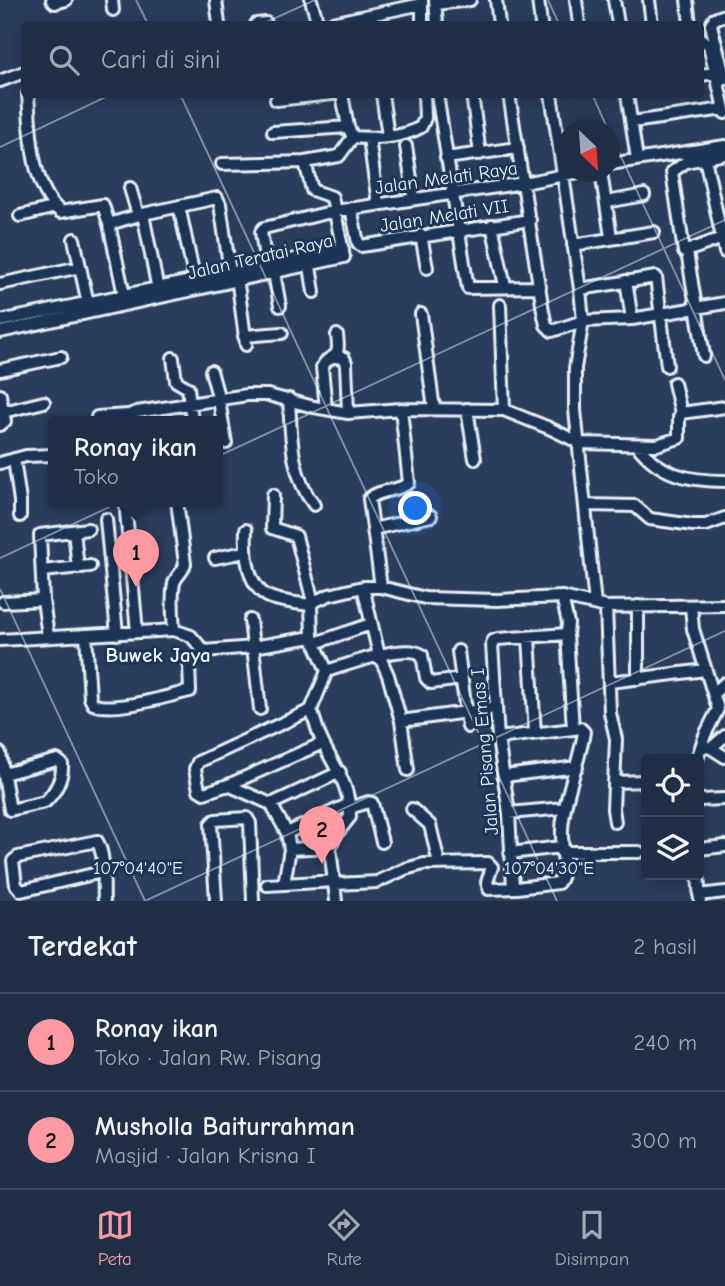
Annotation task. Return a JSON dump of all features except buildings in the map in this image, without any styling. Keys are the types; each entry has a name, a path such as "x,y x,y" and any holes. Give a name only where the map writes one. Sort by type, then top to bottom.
{"street":[{"path":"53,1 66,0"},
{"path":"216,0 219,21"},
{"path":"311,0 317,21"},
{"path":"437,21 435,2 470,0"},
{"path":"496,0 499,21"},
{"path":"538,0 541,21"},
{"path":"576,0 579,21"},
{"path":"614,0 618,21"},
{"path":"649,0 652,21"},
{"path":"687,0 690,21"},
{"path":"340,21 422,2 422,21"},
{"path":"725,15 714,19 710,25 725,79"},
{"path":"632,122 724,111 709,45 704,41"},
{"path":"0,80 21,73"},
{"path":"704,75 715,73"},
{"path":"28,98 36,170 40,181 62,212 102,204 109,224 124,295"},
{"path":"275,100 294,98"},
{"path":"222,164 305,162 338,156 351,132 343,98"},
{"path":"383,98 388,136"},
{"path":"273,132 351,132 369,138 388,136 421,127 425,118 424,98"},
{"path":"438,98 468,288 540,287"},
{"path":"473,98 480,154"},
{"path":"510,98 545,318 552,331 583,321 632,319 725,303"},
{"path":"551,98 557,144"},
{"path":"628,98 637,159"},
{"path":"369,138 378,204"},
{"path":"406,146 414,198"},
{"path":"620,162 725,146"},
{"path":"446,158 518,148"},
{"path":"704,356 698,307 685,252 672,172 686,162 725,154"},
{"path":"705,158 724,237 725,252"},
{"path":"305,162 312,190 331,195 335,211"},
{"name":"Jalan Melati Raya","path":"271,267 261,232 263,228 351,208 557,178"},
{"path":"562,182 583,321 574,388 586,505 610,682 610,713 616,739 615,822"},
{"path":"603,182 611,237"},
{"path":"131,188 159,293"},
{"path":"607,202 644,195"},
{"path":"109,224 140,214 215,198 220,204 245,341 282,333"},
{"path":"179,206 195,284"},
{"path":"20,216 56,207"},
{"name":"Jalan Melati VII","path":"351,208 360,245 530,220"},
{"name":"Jalan Teratai Raya","path":"0,332 271,267 344,258 335,211"},
{"path":"492,225 505,286"},
{"path":"573,245 654,232"},
{"path":"421,235 427,268"},
{"path":"685,252 724,237"},
{"path":"74,239 89,309"},
{"path":"309,261 314,292"},
{"path":"0,284 80,267"},
{"path":"271,267 280,306"},
{"path":"580,289 656,276 667,366"},
{"path":"626,281 632,319"},
{"name":"Jalan Teratai Raya","path":"0,321 89,309 124,295 159,293"},
{"path":"500,305 504,410"},
{"path":"421,314 434,409"},
{"path":"326,409 322,367 339,351 337,335"},
{"path":"0,369 61,357"},
{"path":"335,357 344,358 346,363 348,413"},
{"path":"173,358 176,381 187,386 191,416"},
{"path":"211,371 222,416"},
{"path":"130,416 137,412 247,395 268,395 348,413 401,408 504,410 580,443 657,445 680,436 681,413 674,383"},
{"path":"0,395 5,422 0,425"},
{"path":"289,399 292,443 300,483 314,505"},
{"path":"4,412 44,402"},
{"path":"681,413 725,407"},
{"path":"381,587 370,496 404,487 409,483 401,408"},
{"path":"467,409 475,460"},
{"path":"223,425 226,443"},
{"path":"637,445 646,457 658,466 695,481 725,481"},
{"path":"0,463 48,455"},
{"path":"14,459 20,516"},
{"path":"273,495 272,528 296,536 312,604 314,640 327,671 312,710 323,743 340,772 350,806 350,817 335,836 330,848 336,901"},
{"path":"586,505 635,506 650,519 693,525 706,525 725,518"},
{"path":"126,507 137,632"},
{"path":"174,630 174,583 185,564 178,507"},
{"path":"373,529 431,516"},
{"path":"106,520 117,634"},
{"path":"48,636 43,600 40,535 88,529"},
{"path":"246,530 245,552 252,578 263,593 269,597 312,604 329,595 363,587 381,587 425,598 497,600 562,597 600,605 725,605"},
{"path":"74,531 78,568"},
{"path":"215,558 245,552"},
{"path":"41,571 90,566"},
{"path":"363,587 379,655 388,675 401,721 408,771"},
{"path":"562,597 568,623 573,729"},
{"path":"3,602 43,600"},
{"path":"638,606 638,679"},
{"path":"691,606 693,629 718,712 705,735 707,747"},
{"path":"250,620 260,709"},
{"path":"86,635 90,698 93,704 99,707 134,704 190,691 189,663 204,651 314,640 371,624"},
{"path":"0,640 174,630 191,636 204,651"},
{"name":"Jalan Pisang Emas I","path":"513,888 509,813 498,738 492,642 498,639 567,635"},
{"path":"529,638 535,733"},
{"path":"458,651 468,727"},
{"path":"327,671 379,655 420,652 426,678 431,683 462,679"},
{"path":"610,682 705,670"},
{"path":"714,693 725,683"},
{"path":"401,721 496,708"},
{"path":"312,710 198,762 195,769 199,790 201,793 207,792 228,785 323,743"},
{"path":"267,885 377,882 405,869 439,863 490,863 492,867 487,888 556,884 562,878 564,808 577,767 584,732 580,728 498,738"},
{"path":"702,754 707,747 725,736"},
{"path":"707,747 725,757"},
{"path":"0,753 3,780 12,811 45,802 59,783 62,764 57,760 3,780"},
{"path":"503,776 577,767"},
{"path":"271,804 340,772"},
{"path":"614,782 641,781"},
{"path":"228,785 271,804 287,833 290,849 284,884"},
{"path":"704,800 725,799"},
{"path":"287,833 350,806 368,802 372,803 382,842"},
{"path":"509,813 564,808"},
{"path":"412,809 430,825 439,863"},
{"path":"216,901 211,824 215,820 247,818 250,823 253,901"},
{"path":"102,872 21,891 16,885 13,861 18,857 95,840 100,845 102,872 104,901"},
{"path":"704,848 725,846"},
{"path":"290,849 330,848"},
{"path":"510,853 561,850 639,852"},
{"path":"698,880 700,898 725,892"}],"place":[{"name":"Ronay ikan","path":"136,587"},
{"name":"Musholla Baiturrahman","path":"322,864"}],"district":[{"name":"Buwek Jaya","path":"158,655"}]}
